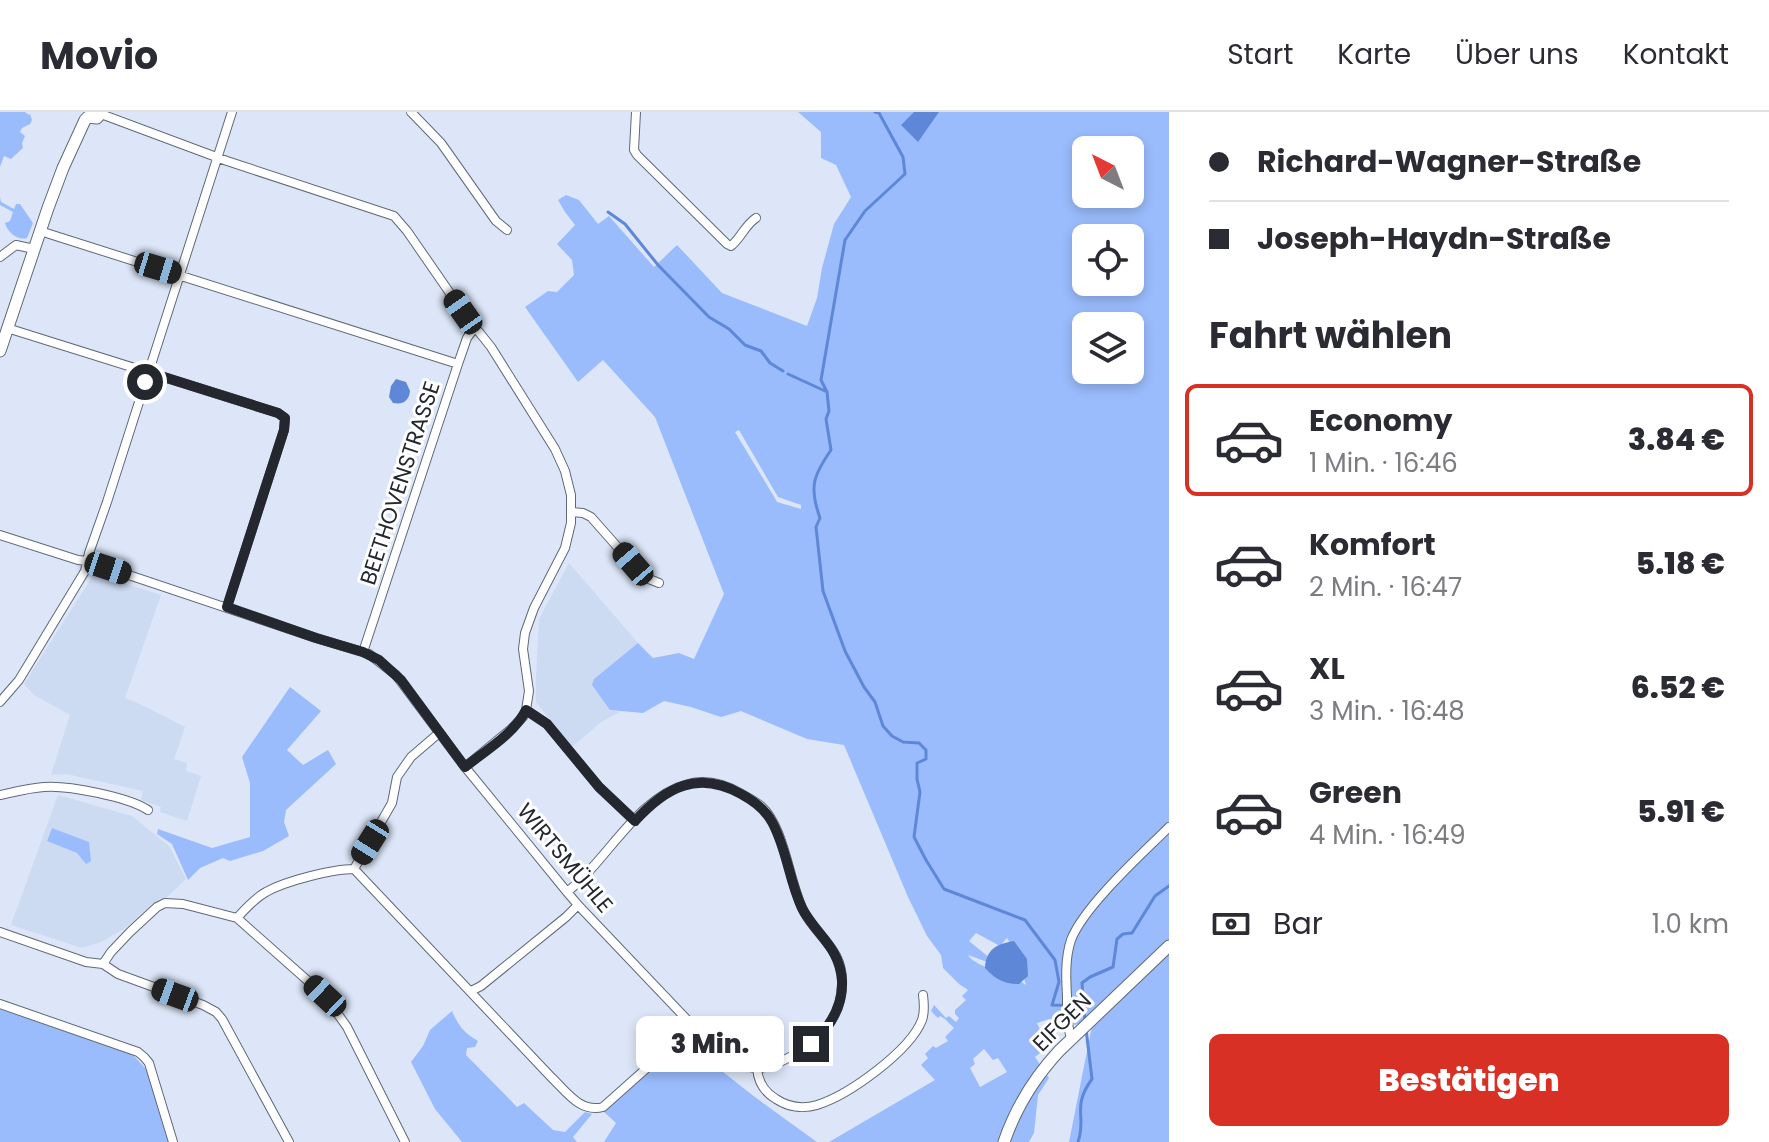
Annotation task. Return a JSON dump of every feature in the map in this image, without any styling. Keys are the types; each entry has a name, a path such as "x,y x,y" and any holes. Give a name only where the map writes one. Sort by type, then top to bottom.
{"main road":[{"path":"0,351 40,231 86,114 95,118 102,113"},
{"name":"EIFGEN","path":"1004,1142 1015,1113 1044,1067 1169,946"}],"street":[{"path":"0,702 12,689 85,571 232,112"},
{"path":"411,112 441,143 496,221 507,230"},
{"path":"636,112 634,150 637,155 727,244 734,244 748,223 756,218"},
{"path":"102,113 218,157 394,216 491,347 555,449 569,483 572,512 565,548 534,608 525,633 523,649 529,691 526,710 511,729 465,767"},
{"path":"40,231 458,364"},
{"path":"0,257 16,245 34,249"},
{"name":"BEETHOVENSTRASSE","path":"363,652 458,364 467,338 475,327"},
{"path":"7,328 278,413 285,418 284,430 227,607"},
{"path":"572,512 591,517 644,577 659,583"},
{"name":"WIRTSMÜHLE","path":"0,535 227,607 379,660 396,675 465,767 578,905 714,1048 742,1066 757,1068"},
{"path":"526,710 547,724 599,787 635,821"},
{"path":"354,869 392,803 397,777 411,757 439,733"},
{"path":"567,892 656,799 692,783 727,786 761,806 774,825 800,902 808,919 834,951 842,985 834,1018 818,1038 770,1067 757,1068 764,1089 785,1104 805,1107 825,1101 870,1076 908,1041 924,1017 923,995"},
{"path":"0,795 41,787 60,787 125,801 148,810"},
{"path":"1073,1037 1068,1027 1066,977 1068,951 1075,932 1095,904 1169,827"},
{"path":"237,918 266,892 287,884 354,869"},
{"path":"354,869 581,1105 592,1109 603,1107 694,1026"},
{"path":"103,964 130,932 165,903 183,904 237,918 334,1008 347,1027 405,1142"},
{"path":"471,991 491,979 578,905"},
{"path":"0,932 86,962 103,964 118,974 216,1012 242,1052 289,1142"},
{"path":"0,1004 138,1052 149,1063 173,1142"}],"shaded area":[{"path":"0,112 25,112 30,114 32,120 20,132 25,136 23,148 11,159 4,156 0,167"},
{"path":"798,112 1169,112 1169,940 1080,1023 1065,1022 1062,1031 1049,1019 1037,1023 1046,1044 1050,1045 1035,1057 1049,1078 1038,1095 1034,1133 1029,1142 829,1142 935,1080 921,1065 928,1058 925,1054 933,1046 936,1048 948,1041 945,1037 954,1028 931,1011 934,1005 946,1018 949,1016 956,1022 959,1018 955,1010 966,1000 962,996 968,990 943,968 941,955 927,936 908,897 844,745 807,739 741,711 721,717 664,701 643,713 610,710 592,685 594,679 638,643 653,658 679,653 694,659 724,594 655,417 603,360 578,382 525,307 548,291 557,292 574,275 572,260 557,244 575,225 558,200 566,195 579,200 598,224 609,216 654,267 677,245 722,293 807,326 817,298 834,224 851,197 836,165 821,158 821,132","holes":["739,430 778,497 801,505 801,509 777,502 735,432","976,933 1000,946 1007,938 1016,952 1026,985 972,960 968,955 1001,967 969,941","984,1049 993,1060 998,1058 1007,1072 980,1087 970,1068 975,1064 973,1059"]},
{"path":"914,112 939,112 918,142 901,125"},
{"path":"0,197 1,202 14,209 16,204 20,204 33,223 27,238 17,237 8,230 5,223 10,221 13,212 0,205"},
{"path":"396,379 406,382 410,391 405,402 393,403 389,397"},
{"path":"569,563 638,643 594,679 610,710 620,712 601,722 572,747 536,702 539,619"},
{"path":"94,574 161,595 125,698 185,727 174,759 187,763 186,771 201,776 187,821 160,812 161,807 141,800 143,791 66,774 51,775 70,715 34,695 24,684"},
{"path":"290,687 321,711 287,750 303,765 328,750 336,764 286,810 284,822 289,836 263,851 230,861 223,858 200,868 188,880 172,844 157,834 158,829 212,848 250,837 250,783 242,757"},
{"path":"58,795 132,816 169,846 186,879 124,929 82,948 11,925","holes":["52,828 88,842 77,853 47,841"]},
{"path":"52,828 89,842 91,861 86,864 77,853 47,841"},
{"path":"1014,941 1027,959 1028,976 1019,984 1000,980 985,968 994,948"},
{"path":"1169,953 1169,1142 1069,1142 1092,1026"},
{"path":"0,1009 133,1055 147,1070 168,1142 0,1142"},
{"path":"452,1011 462,1028 478,1041 475,1047 467,1048 466,1055 517,1107 524,1103 553,1130 565,1132 585,1112 592,1114 573,1137 577,1142 462,1142 435,1109 411,1062 430,1030"},
{"path":"688,1035 722,1071 817,1142 604,1142 616,1123 603,1111"}],"waterway":[{"path":"875,112 879,113 903,157 905,174 865,211 845,240 821,380 827,392 829,411 826,419 831,450 820,467 814,490 820,518 816,527 823,591 845,651 875,702 883,726 892,736 903,742 919,743 926,750 926,759 917,763 920,792 914,837 944,889 1025,920 1055,960 1059,982 1052,1005 1083,1006"},
{"path":"608,212 625,224 658,265 709,317 729,329 745,345 761,351 770,363 783,371"},
{"path":"788,374 825,391"},
{"path":"1085,1022 1082,983 1113,967 1117,939 1123,934 1132,933 1155,896 1169,886"},
{"path":"1078,1142 1082,1097 1092,1079 1086,1029"}],"route":[{"path":"145,382 148,372 278,413 285,418 284,430 227,607 379,660 401,680 465,767 511,729 526,710 547,724 599,787 635,821 656,799 692,783 727,786 761,806 774,825 804,911 834,951 839,963 842,985 834,1018 811,1044"}]}
